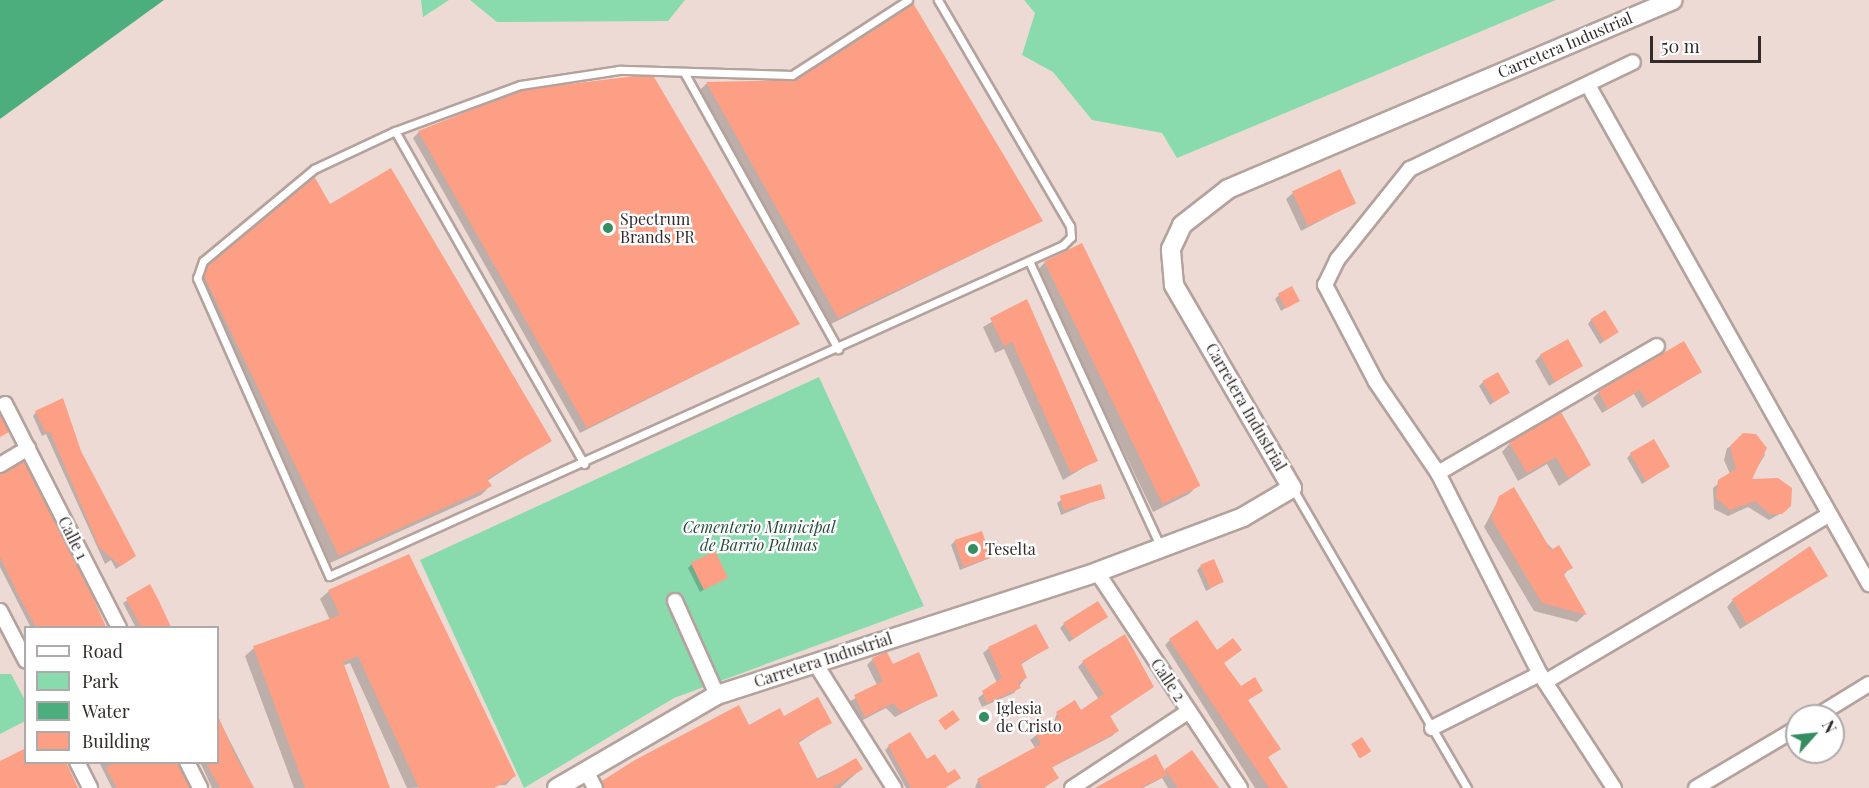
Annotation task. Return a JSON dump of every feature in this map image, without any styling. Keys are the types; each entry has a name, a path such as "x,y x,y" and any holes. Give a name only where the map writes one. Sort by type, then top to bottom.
{"street":[{"name":"Carretera Industrial","path":"557,788 717,695 1097,572 1243,516 1292,488 1174,285 1171,249 1182,225 1228,189 1673,0"},
{"path":"1614,788 1542,678 1438,473 1376,382 1325,285 1336,260 1410,169 1633,62"},
{"path":"1588,85 1827,516 1869,584"},
{"path":"1438,473 1657,346"},
{"name":"Calle 1","path":"5,404 117,626"},
{"path":"0,465 28,448"},
{"path":"1432,728 1542,678 1827,516"},
{"name":"Calle 2","path":"1097,572 1240,788"},
{"path":"675,601 717,695"},
{"path":"0,611 24,657"},
{"path":"815,663 894,788"},
{"path":"1836,704 1869,684"},
{"path":"1072,788 1189,711"},
{"path":"1696,788 1785,735"},
{"path":"78,764 90,788"},
{"path":"188,764 200,788"},
{"path":"586,771 595,788"}],"lane":[{"path":"908,0 792,75 685,74 619,70 519,85 395,131 315,169 195,270 323,569 337,576 1064,245 1071,237 1070,226 938,0"},
{"path":"685,74 838,349"},
{"path":"395,131 584,464"},
{"path":"1030,262 1162,548"},
{"path":"1292,488 1467,788"}],"green space":[{"path":"421,0 449,0 423,17"},
{"path":"470,0 685,0 668,21 497,22"},
{"path":"1024,0 1556,0 1177,158 1162,133 1092,120 1053,72 1022,55 1035,13"},
{"name":"Cementerio Municipal de Barrio Palmas","path":"819,377 924,606 674,698 524,788 420,560"},
{"path":"0,674 11,674 24,698 24,722 0,734"}],"water":[{"path":"0,0 164,0 0,119"}],"building":[{"path":"913,3 1043,221 838,318 706,82 794,80"},
{"name":"Spectrum Brands PR","path":"635,76 654,77 800,324 587,428 418,131 521,90"},
{"path":"391,168 552,441 487,479 492,486 339,556 204,276 208,264 314,176 330,204"},
{"path":"1340,169 1356,203 1308,226 1292,191"},
{"path":"1082,243 1200,486 1163,504 1044,261"},
{"path":"1292,286 1300,301 1286,309 1278,294"},
{"path":"1027,299 1098,461 1071,473 1012,342 1004,346 990,318"},
{"path":"1605,310 1619,332 1604,341 1591,319"},
{"path":"1568,339 1583,366 1555,382 1540,355"},
{"path":"1684,341 1702,372 1648,404 1640,390 1608,409 1598,391"},
{"path":"1498,372 1510,393 1494,402 1482,381"},
{"path":"63,398 81,451 136,556 121,566 99,547 50,431 46,433 35,411"},
{"path":"1561,412 1591,465 1568,478 1556,457 1527,473 1509,442"},
{"path":"0,414 9,432 0,437"},
{"path":"1743,433 1756,434 1767,448 1752,479 1778,478 1792,488 1791,506 1782,514 1770,514 1755,501 1730,510 1716,498 1718,480 1736,469 1730,446"},
{"path":"1654,439 1670,467 1646,481 1630,453"},
{"path":"24,461 106,626 35,626 0,557 0,474"},
{"path":"1101,484 1105,498 1064,510 1060,496"},
{"path":"1514,487 1551,550 1559,545 1573,568 1563,573 1587,615 1542,603 1491,518 1499,496"},
{"name":"Teselta","path":"982,531 991,558 963,567 954,540"},
{"path":"1810,546 1828,576 1747,624 1732,599"},
{"path":"715,551 728,578 704,590 691,563"},
{"path":"409,554 516,776 494,788 419,788 358,656 343,662 390,788 305,788 253,646 340,615 328,590"},
{"path":"1214,559 1224,582 1210,588 1200,565"},
{"path":"150,584 171,626 140,626 126,598"},
{"path":"1098,601 1108,617 1073,639 1063,623"},
{"path":"1197,620 1217,650 1233,638 1242,650 1224,663 1241,686 1255,677 1263,691 1248,700 1281,749 1268,757 1288,788 1269,788 1169,639"},
{"path":"1036,624 1049,648 1021,663 1027,678 1018,682 1021,688 987,703 982,691 1002,678 988,647"},
{"path":"1125,634 1154,687 1110,716 1119,731 1052,767 1059,778 1043,788 983,788 977,779 1041,744 1035,733 1059,717 1056,712 1075,700 1081,710 1104,694 1082,661"},
{"path":"887,652 893,664 919,652 938,696 901,712 893,703 865,717 854,695 883,681 872,658"},
{"path":"818,697 832,723 798,741 818,780 856,758 863,769 832,788 604,788 602,781 635,760 739,705 749,725 780,708 784,716"},
{"path":"953,710 960,720 945,730 938,720"},
{"path":"219,718 237,759 254,788 220,788 207,764 219,764"},
{"path":"910,732 927,759 935,754 948,773 955,769 961,778 945,788 911,788 888,745"},
{"path":"1362,737 1371,751 1360,758 1351,744"},
{"path":"24,749 24,764 67,764 78,788 0,788 0,761"},
{"path":"1192,750 1219,788 1178,788 1165,769"},
{"path":"1156,754 1167,775 1140,788 1095,788"},
{"path":"113,764 179,764 190,788 117,788 106,768"}],"place":[{"name":"Spectrum Brands PR","path":"608,228"},
{"name":"Teselta","path":"973,549"},
{"name":"Iglesia de Cristo","path":"984,717"}]}
